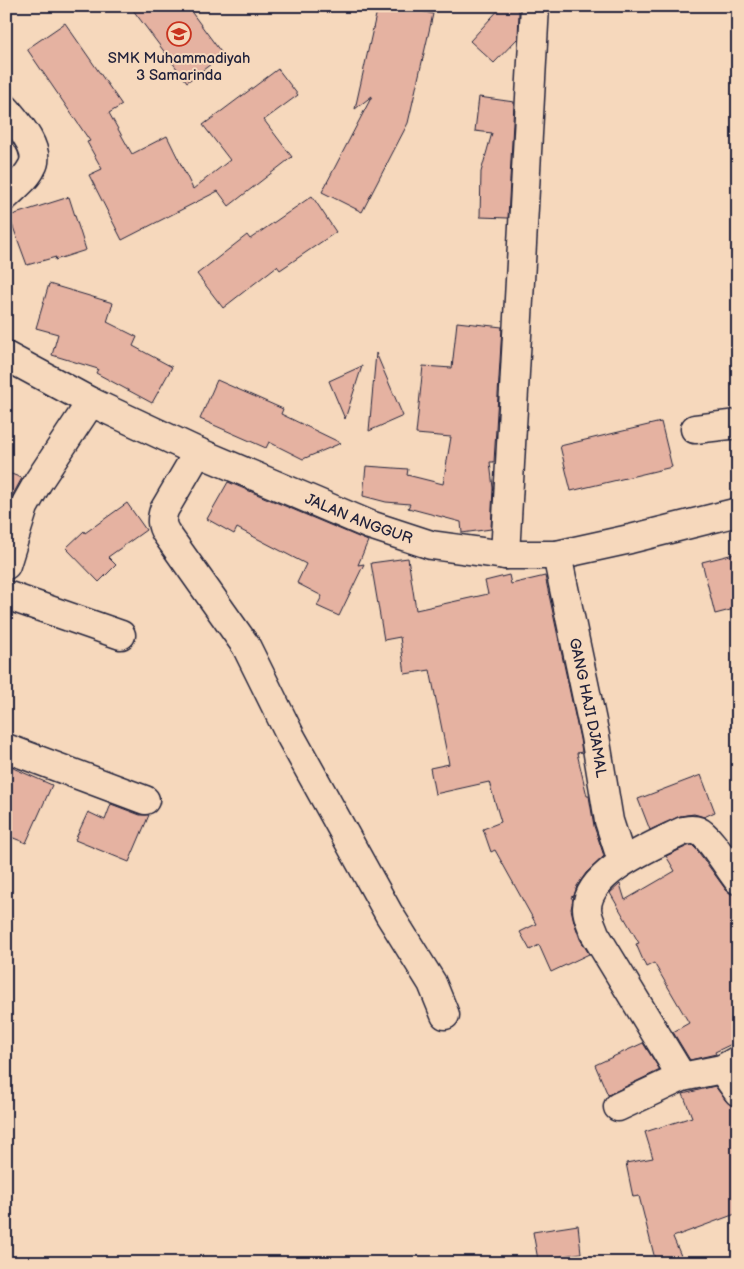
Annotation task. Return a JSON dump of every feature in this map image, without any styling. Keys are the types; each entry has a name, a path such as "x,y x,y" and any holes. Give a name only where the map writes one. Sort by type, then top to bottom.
{"street":[{"path":"505,555 535,6"},
{"path":"6,109 19,125 32,147 35,159 33,167 6,196"},
{"name":"JALAN ANGGUR","path":"6,356 91,402 198,452 370,526 431,545 505,555 557,555 738,512"},
{"path":"6,565 24,507 38,482 91,402"},
{"path":"695,429 738,424"},
{"path":"198,452 164,510 161,518 162,525 180,554 213,597 246,646 291,737 389,914 432,983 445,1015"},
{"name":"GANG HAJI DJAMAL","path":"557,555 595,736 610,821 622,861"},
{"path":"6,595 121,635"},
{"path":"6,748 145,800"},
{"path":"682,1077 595,934 587,908 592,892 622,861 683,831 697,830 706,837 738,880"},
{"path":"618,1107 682,1077 730,1064 738,1092"}],"building":[{"name":"SMK Muhammadiyah 3 Samarinda","path":"130,6 187,6 223,55 187,82"},
{"path":"378,6 399,6 433,14 408,123 362,212 322,192 372,96 355,109"},
{"path":"502,6 514,6 519,12 518,38 494,63 470,41"},
{"path":"65,23 122,105 109,113 132,154 167,136 193,189 230,160 203,125 278,69 298,95 264,120 292,157 229,206 218,191 122,240 89,175 102,169 87,142 90,141 27,49"},
{"path":"479,97 514,102 508,218 480,217 481,172 492,133 475,131"},
{"path":"312,196 336,232 280,270 277,266 223,308 197,274 247,235 250,239"},
{"path":"69,197 86,250 55,260 56,257 27,265 9,216"},
{"path":"49,284 113,303 107,322 137,337 133,346 172,367 152,403 96,373 98,369 52,355 58,334 36,328"},
{"path":"457,322 502,327 494,462 490,462 493,488 491,529 462,533 461,522 408,508 410,504 386,502 363,496 366,466 408,469 407,475 443,484 451,437 416,434 423,366 452,368"},
{"path":"376,353 403,416 369,431"},
{"path":"362,366 345,419 329,381"},
{"path":"217,380 283,409 281,414 341,443 303,459 269,442 266,448 200,419"},
{"path":"661,422 672,467 571,491 560,446"},
{"path":"6,472 22,478 6,511"},
{"path":"228,482 368,541 358,565 364,564 339,616 317,606 322,596 297,583 306,564 237,528 234,534 207,519"},
{"path":"127,503 146,530 108,557 116,565 99,582 66,548 84,531 85,533"},
{"path":"738,553 738,608 715,614 702,562"},
{"path":"408,558 416,610 488,594 485,581 509,575 511,584 545,576 580,739 582,752 577,753 587,796 589,796 594,826 604,856 586,873 577,886 574,896 571,897 573,900 571,909 574,922 580,939 589,954 551,972 539,945 530,950 520,932 536,924 495,850 491,852 483,829 501,822 489,782 435,794 430,768 449,764 430,670 405,674 400,637 384,640 371,563"},
{"path":"6,765 52,785 26,843 6,835"},
{"path":"701,775 715,812 704,817 694,814 680,816 650,830 638,799"},
{"path":"111,804 140,815 149,815 129,862 75,840 88,812 105,820"},
{"path":"692,845 697,850 726,890 731,894 738,895 738,1041 715,1052 716,1054 690,1060 673,1032 689,1023 654,963 646,967 636,944 639,943 610,893 620,884 625,900 675,871 666,856"},
{"path":"643,1043 660,1070 608,1095 595,1065"},
{"path":"715,1086 726,1101 735,1107 738,1115 738,1213 673,1237 684,1263 656,1263 639,1196 633,1197 626,1163 653,1158 645,1132 692,1117 683,1094"},
{"path":"578,1225 581,1253 538,1260 533,1232"}],"place":[{"name":"SMK Muhammadiyah 3 Samarinda","path":"179,34"}]}
